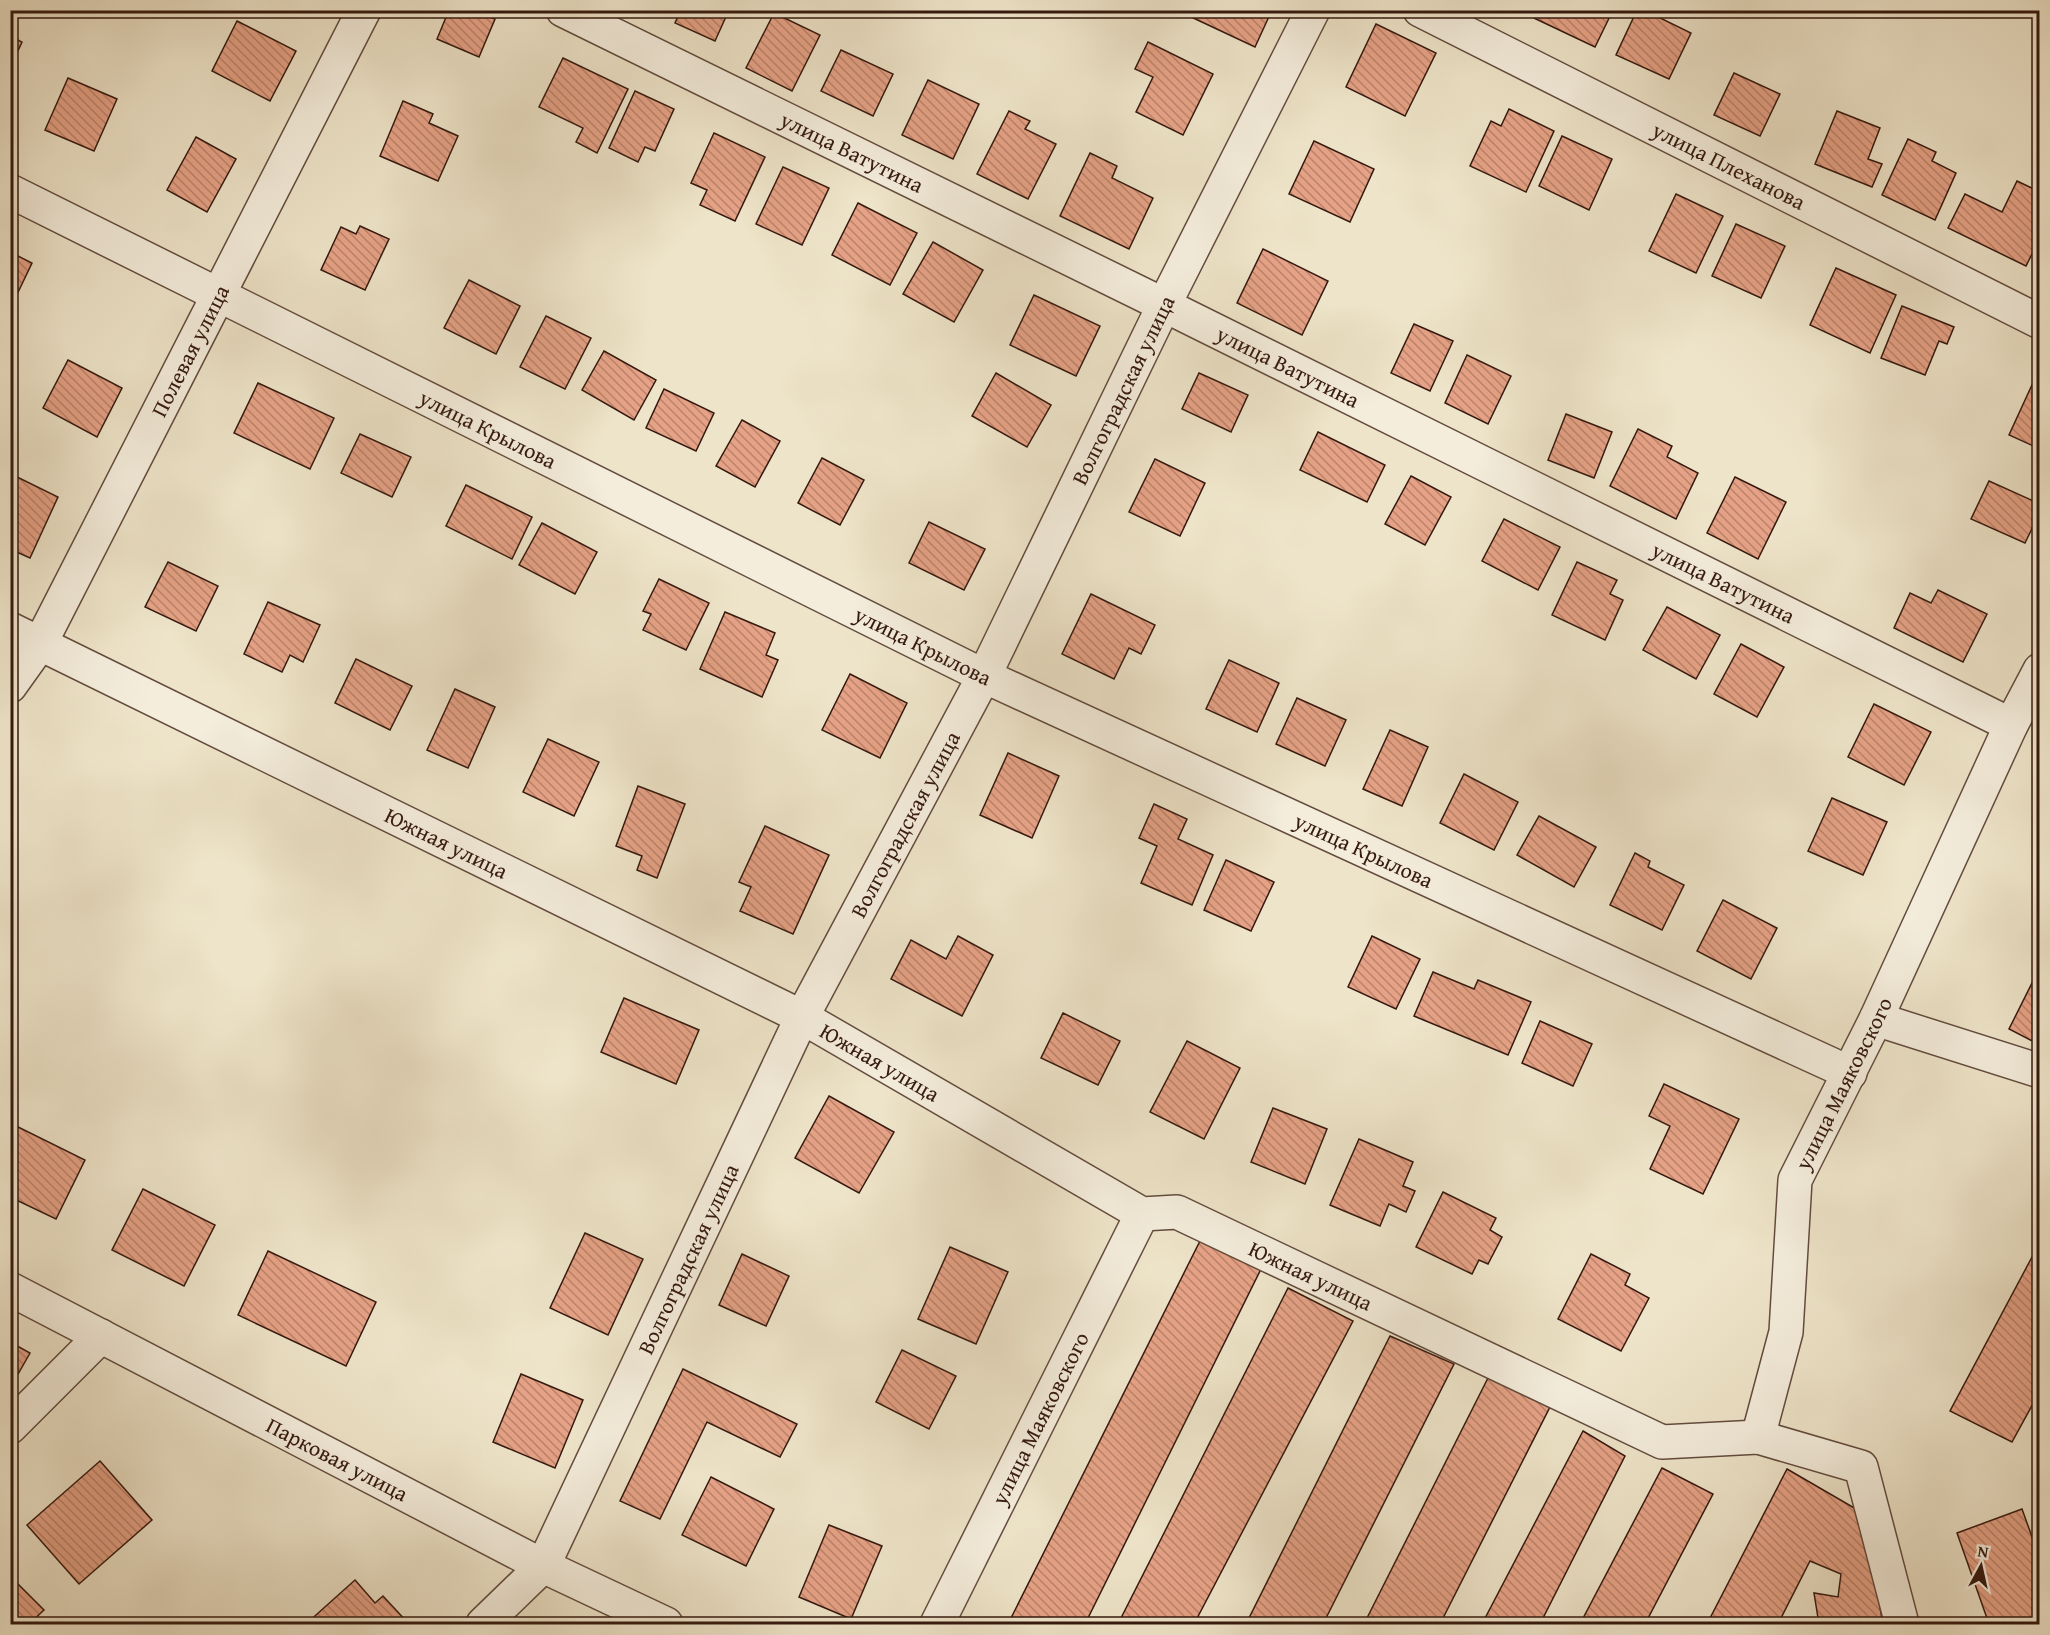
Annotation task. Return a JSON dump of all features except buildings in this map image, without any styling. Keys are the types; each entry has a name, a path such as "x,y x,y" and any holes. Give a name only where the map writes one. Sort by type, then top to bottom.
{"street":[{"name":"Полевая улица","path":"10,686 40,644 220,296 364,10"},
{"name":"улица Ватутина","path":"563,10 2011,725"},
{"name":"Волгоградская улица","path":"483,1624 543,1566 802,1017 984,676 1164,305 1313,10"},
{"name":"улица Плеханова","path":"1420,10 2040,322"},
{"name":"улица Крылова","path":"10,191 984,676 1850,1072"},
{"name":"Южная улица","path":"10,628 802,1017 1142,1214 1177,1212 1662,1442 1758,1437"},
{"name":"улица Маяковского","path":"1758,1437 1786,1332 1795,1180 1876,1019 2011,725 2040,669"},
{"path":"1876,1019 2040,1071"},
{"name":"улица Маяковского","path":"937,1624 1142,1214"},
{"name":"Парковая улица","path":"10,1289 543,1566 666,1624"},
{"path":"10,1427 101,1336"},
{"path":"1758,1437 1861,1467 1902,1624"}]}
